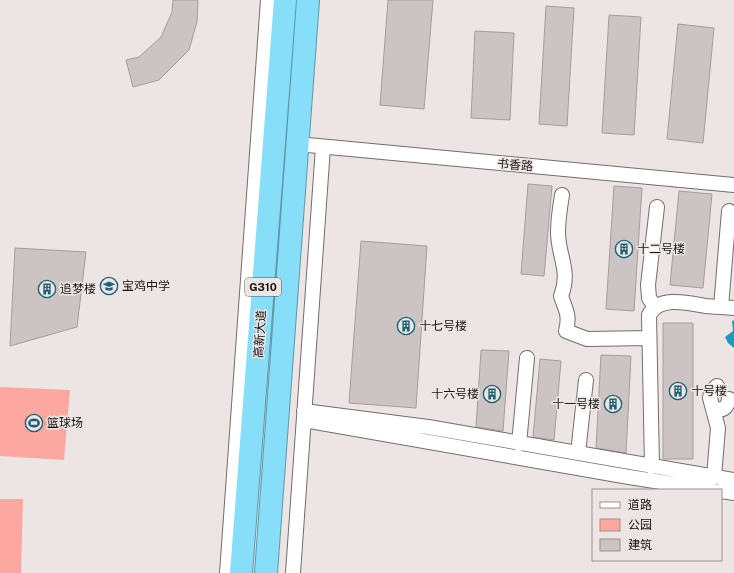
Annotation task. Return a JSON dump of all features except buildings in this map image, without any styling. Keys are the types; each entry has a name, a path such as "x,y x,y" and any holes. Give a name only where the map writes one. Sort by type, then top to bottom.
{"highway":[{"name":"高新大道","path":"241,573 285,0"},
{"name":"高新大道","path":"266,573 308,0"}],"street":[{"path":"227,573 268,0"},
{"name":"书香路","path":"297,144 323,148 734,185"},
{"path":"293,573 323,148"},
{"path":"562,195 558,233 565,271 565,287 561,296 568,316 566,331 587,340 649,338"},
{"path":"655,307 649,298 648,284 657,207"},
{"path":"652,466 649,315 651,310 660,304 677,302 728,307 729,211"},
{"path":"519,444 527,358"},
{"path":"578,453 586,380"},
{"path":"713,483 718,428 710,398 711,392 717,386"},
{"path":"713,407 716,409 724,409 727,406 729,399"},
{"path":"304,415 453,432 652,466 713,483"},
{"path":"304,415 621,476 713,483 734,480"},
{"path":"722,491 734,493"}],"green space":[{"name":"篮球场","path":"0,387 70,390 64,460 0,456"},
{"path":"0,499 23,499 21,573 0,573"}],"water":[{"path":"734,320 734,348 728,343 725,337 733,331 732,321"}],"place":[{"name":"十二号楼","path":"624,249"},
{"name":"宝鸡中学","path":"109,286"},
{"name":"追梦楼","path":"47,289"},
{"name":"十七号楼","path":"406,326"},
{"name":"十号楼","path":"678,391"},
{"name":"十六号楼","path":"492,394"},
{"name":"十一号楼","path":"613,404"},
{"name":"篮球场","path":"34,423"}]}
